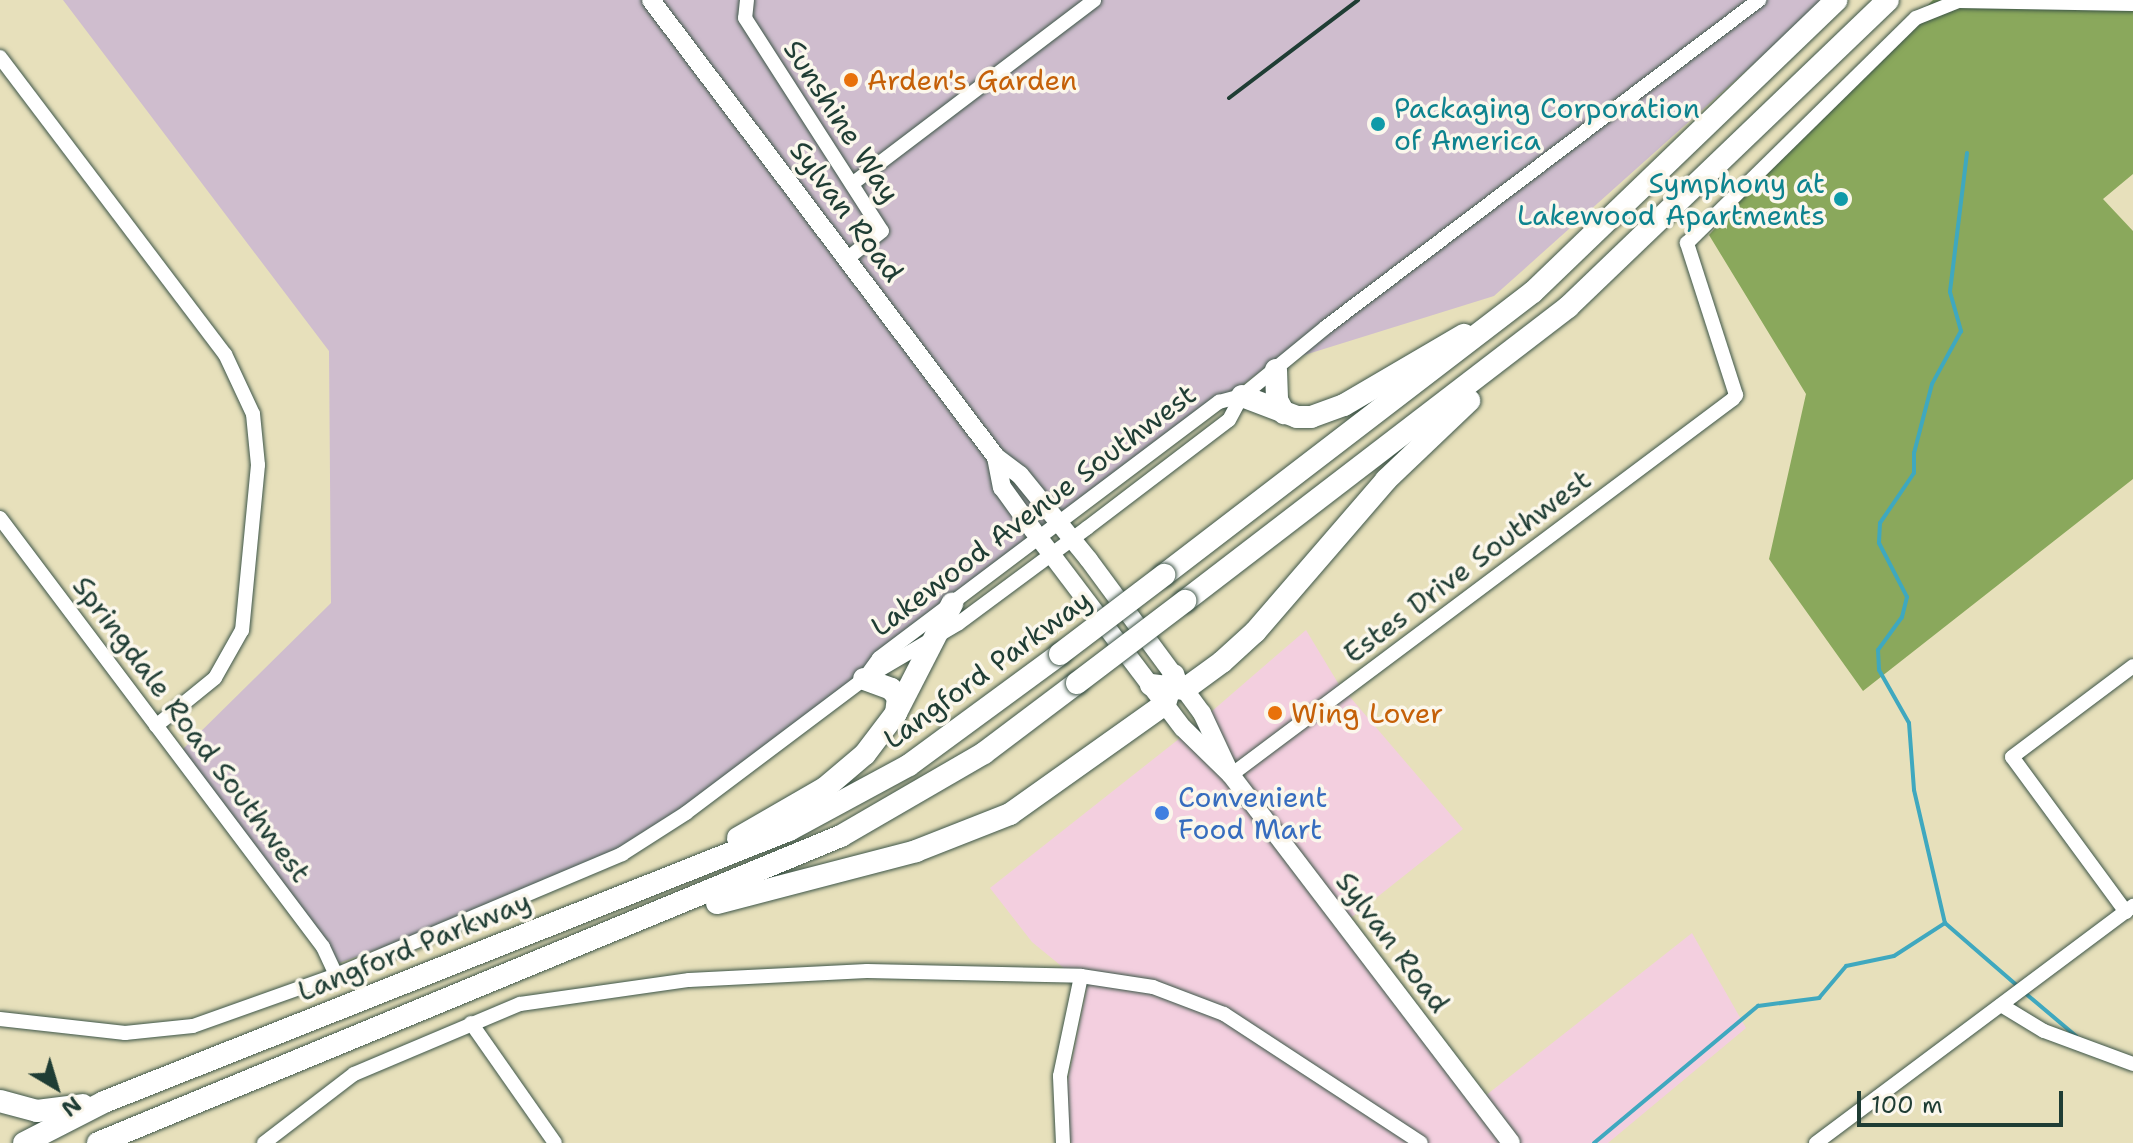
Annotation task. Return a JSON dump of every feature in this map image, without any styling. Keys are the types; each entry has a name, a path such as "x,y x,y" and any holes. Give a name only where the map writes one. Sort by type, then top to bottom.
{"highway":[{"name":"Langford Parkway","path":"24,1143 104,1102 789,830 870,789 1060,654 1533,292 1836,0"},
{"path":"594,941 972,832 1048,791 1169,689 1255,632 1386,480 1888,0"},
{"path":"1242,396 1284,413 1311,417 1344,405 1533,292"},
{"path":"98,1143 594,941 853,830 984,753 1568,307"},
{"path":"1276,370 1277,400 1284,413"},
{"path":"663,879 825,788 865,754 896,713 952,604"},
{"path":"864,679 891,689 898,697 896,713"},
{"path":"0,1101 37,1111 104,1102"},
{"path":"119,1143 154,1120"}],"main road":[{"name":"Sylvan Road","path":"651,0 996,457 1020,475 1072,539 1169,689"},
{"name":"Sylvan Road","path":"996,457 1002,487 1039,537 1169,689 1202,713 1231,775 1511,1143"}],"street":[{"name":"Sunshine Way","path":"747,0 745,18 882,231 848,258"},
{"path":"852,184 1094,0"},
{"name":"Lakewood Avenue Southwest","path":"864,679 879,658 1058,522 1219,402 1242,396 1759,0"},
{"name":"Estes Drive Southwest","path":"1231,775 1733,399 1736,395 1687,243 1933,6 1958,1 2133,4"},
{"path":"0,57 225,354 253,414 258,465 242,630 215,678 156,726"},
{"name":"Lakewood Avenue Southwest","path":"0,1019 125,1033 193,1026 336,975 622,854 864,679 935,638 1052,554 1229,420 1242,396"},
{"name":"Springdale Road Southwest","path":"0,518 323,947 336,975"},
{"path":"1826,1140 2129,909 2012,757 2133,666"},
{"path":"264,1143 354,1074 471,1023 551,995 689,980 867,971 1081,976 1153,987 1224,1014 1421,1143"},
{"path":"1063,1143 1060,1076 1081,976"},
{"path":"2001,1005 2044,1031 2133,1064"},
{"path":"471,1023 555,1143"}],"shaded area":[{"path":"63,0 1825,0 1494,296 1266,367 603,869 339,963 182,750 331,603 329,351"},
{"path":"1306,630 1338,683 1463,829 1342,925 1480,1100 1692,933 1746,1028 1608,1143 1071,1143 1063,1104 1087,987 1032,942 990,888 1189,731"}],"green space":[{"path":"1933,0 2133,0 2133,174 2103,199 2133,231 2133,479 1863,691 1769,559 1806,394 1709,235 1835,97"}],"waterway":[{"path":"1967,153 1950,292 1961,331 1932,384 1914,453 1914,473 1880,523 1879,543 1907,597 1902,617 1878,650 1879,670 1909,723 1914,790 1945,923 2019,987"},
{"path":"1594,1143 1758,1006 1819,998 1846,966 1894,956 1945,923"},
{"path":"2025,993 2076,1036"}],"railway":[{"path":"1229,98 1358,0"}],"place":[{"name":"Arden's Garden","path":"851,80"},
{"name":"Packaging Corporation of America","path":"1378,124"},
{"name":"Symphony at Lakewood Apartments","path":"1841,199"},
{"name":"Wing Lover","path":"1275,713"},
{"name":"Convenient Food Mart","path":"1162,813"}]}
